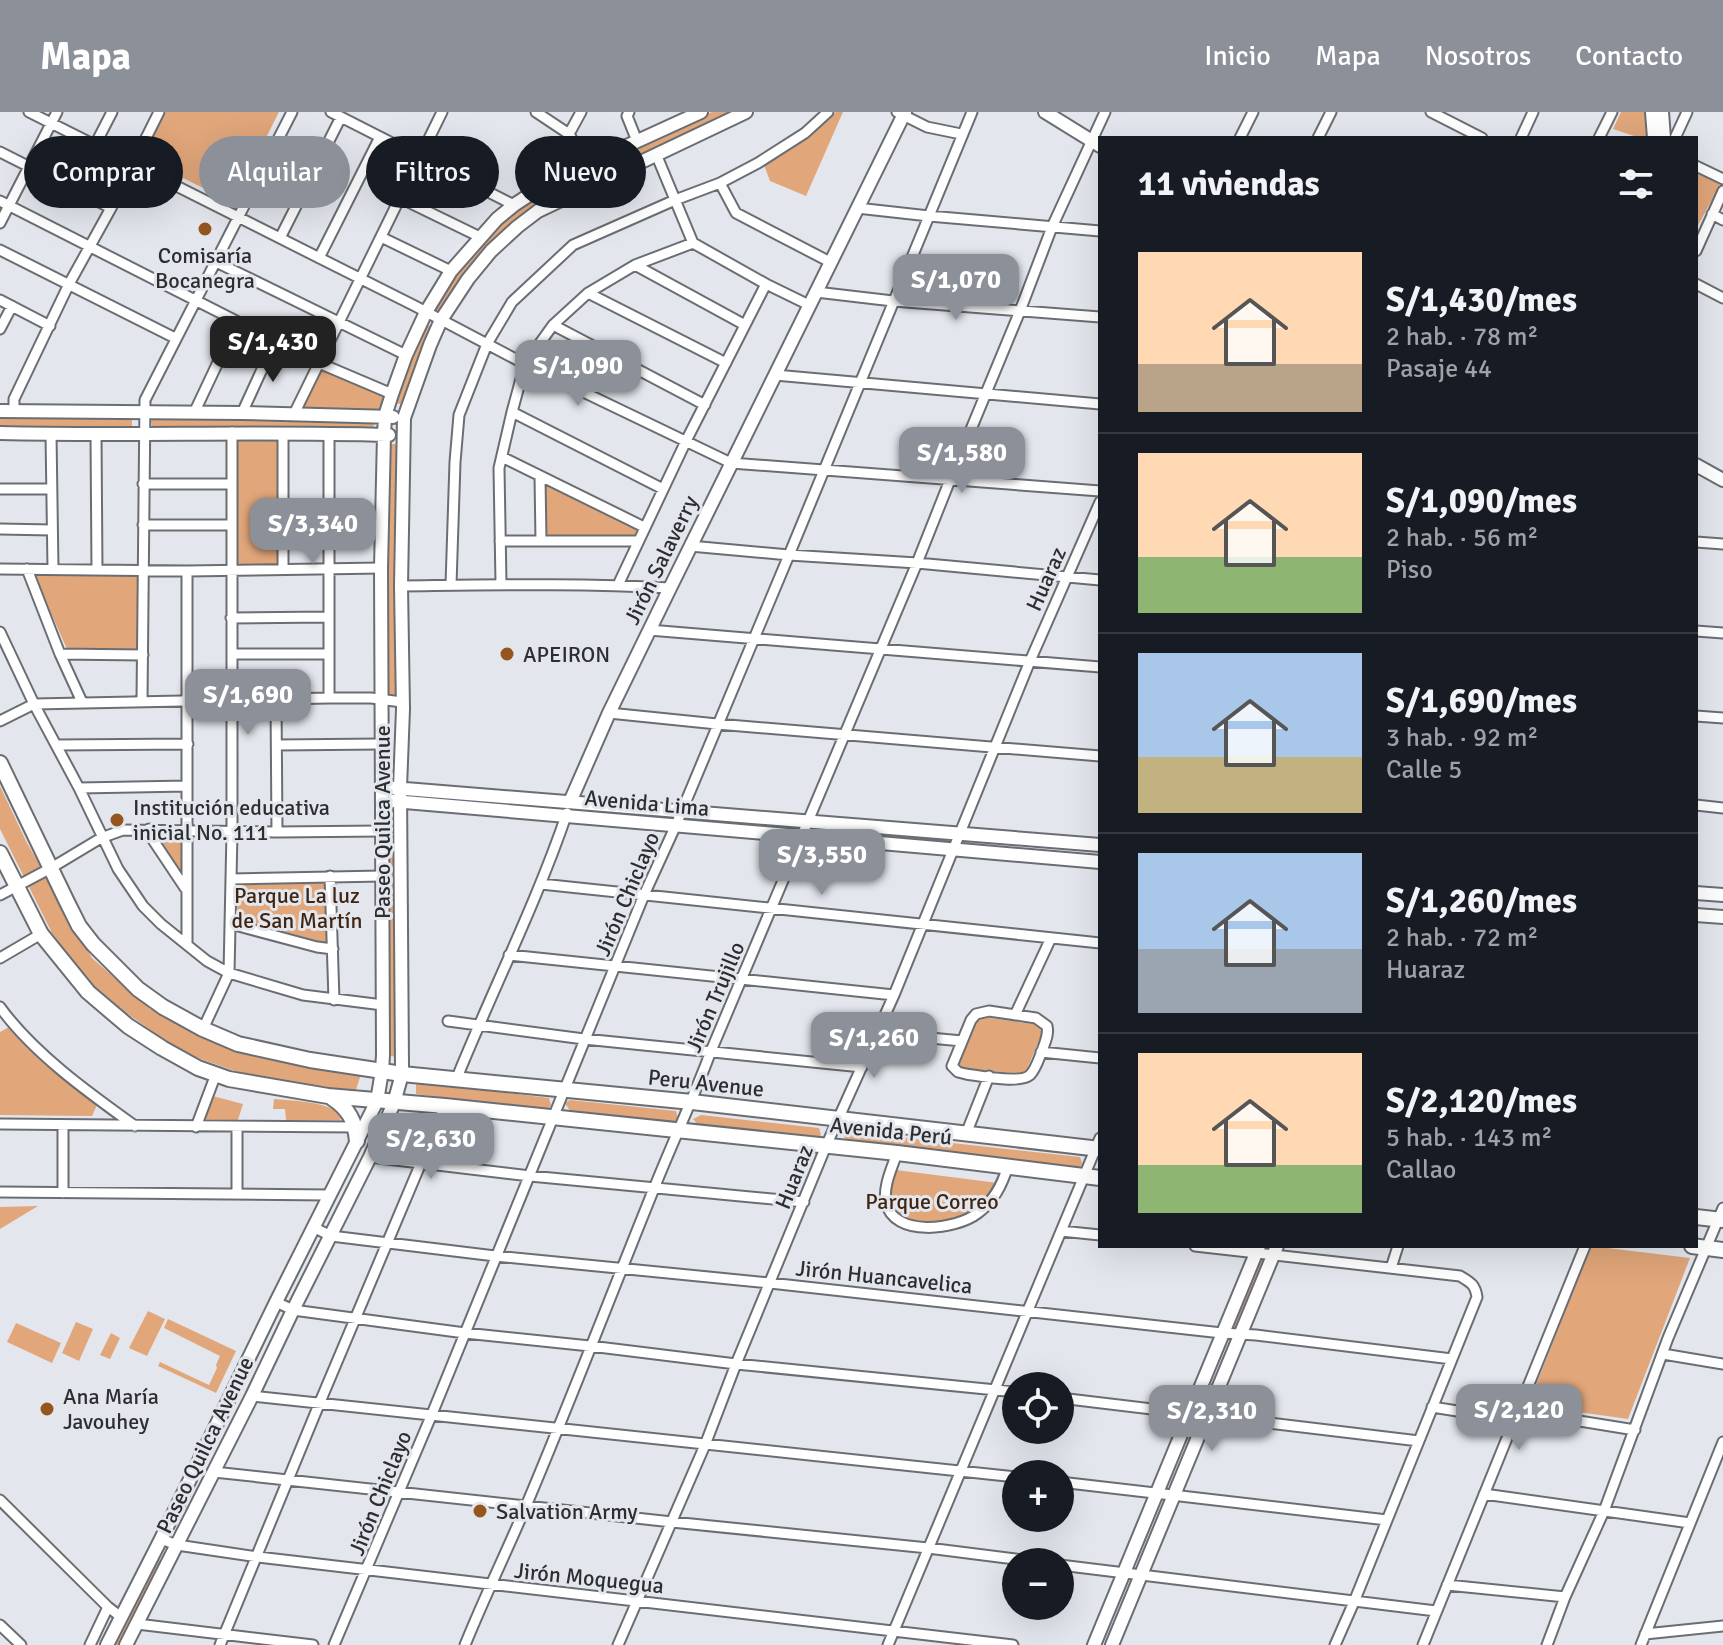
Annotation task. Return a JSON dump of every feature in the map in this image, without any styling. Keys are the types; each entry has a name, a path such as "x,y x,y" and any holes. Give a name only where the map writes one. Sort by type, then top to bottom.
{"main road":[{"name":"Paseo Quilca Avenue","path":"646,137 701,112"},
{"name":"Paseo Quilca Avenue","path":"128,1645 370,1157 394,1103 402,1074 400,795 403,435 404,418 430,345 441,320 479,265 538,211 746,112"},
{"path":"1045,112 1095,143"},
{"path":"1652,112 1654,136"},
{"path":"1662,112 1664,136"},
{"name":"Jirón Salaverry","path":"570,802 609,713 902,113"},
{"name":"Paseo Quilca Avenue","path":"107,1645 329,1195 356,1134 377,1101 382,1071 383,1005 381,568 385,416 406,355 426,312 451,271 480,237 514,205"},
{"path":"0,411 404,418"},
{"path":"0,433 403,435"},
{"path":"1698,466 1723,480"},
{"path":"0,763 79,926 108,961 138,989 163,1007 238,1044 310,1060 402,1074"},
{"name":"Avenida Lima","path":"382,793 566,816 1098,862"},
{"name":"Avenida Lima","path":"400,795 570,802 1098,845"},
{"path":"0,853 41,934 88,992 162,1048 198,1068 229,1079 328,1096 677,1131"},
{"path":"1698,893 1723,895"},
{"path":"1698,915 1722,914"},
{"name":"Peru Avenue","path":"402,1074 692,1102 966,1134 1098,1145"},
{"path":"328,1096 347,1110 356,1134"},
{"name":"Avenida Perú","path":"677,1131 897,1153 1098,1178"},
{"path":"1698,1217 1721,1216"},
{"path":"1699,1247 1723,1250"},
{"path":"1094,1645 1258,1250"},
{"path":"1112,1645 1276,1250"}],"street":[{"path":"29,112 77,136"},
{"path":"45,136 57,112"},
{"path":"100,136 112,112"},
{"path":"147,136 159,112"},
{"path":"142,701 145,400 292,112"},
{"path":"331,112 378,136"},
{"path":"536,112 569,134 581,112"},
{"path":"629,112 627,116 635,136"},
{"path":"451,585 459,415 487,344 512,302 573,245 720,183 783,148 828,112"},
{"name":"Jirón Chiclayo","path":"334,1645 972,112"},
{"name":"Jirón Trujillo","path":"465,1645 526,1506 677,1131 692,1102 917,563 1052,227 1095,143 1105,112"},
{"path":"1241,136 1253,112"},
{"path":"1323,136 1331,112"},
{"path":"1431,112 1478,136"},
{"path":"1522,136 1533,112"},
{"path":"1600,136 1612,112"},
{"path":"1676,136 1687,112"},
{"path":"429,136 438,113"},
{"path":"902,113 927,127 961,134"},
{"path":"280,238 341,117"},
{"path":"0,152 24,164"},
{"path":"656,154 693,243 809,305"},
{"path":"319,258 366,165"},
{"path":"1698,167 1723,179"},
{"path":"0,223 4,203 24,174"},
{"path":"720,183 736,213 830,262"},
{"path":"183,190 525,364 731,463 1098,491"},
{"path":"1698,246 1723,191"},
{"path":"499,197 514,205"},
{"path":"4,203 319,363 392,394"},
{"path":"14,411 14,399 69,284 111,208"},
{"path":"294,414 395,208"},
{"path":"421,208 480,237"},
{"path":"857,208 1098,231"},
{"path":"1712,214 1723,220"},
{"path":"381,237 451,271"},
{"path":"501,584 499,468 525,364 553,325 588,293 635,265 693,243"},
{"path":"0,250 175,338"},
{"path":"216,262 406,355"},
{"path":"635,265 745,325"},
{"path":"618,585 686,441 766,284"},
{"path":"1698,285 1723,298"},
{"path":"816,292 1098,317"},
{"path":"588,293 726,363"},
{"path":"0,300 50,326"},
{"path":"0,329 12,306"},
{"path":"194,413 237,322"},
{"path":"553,325 705,405"},
{"path":"242,413 275,341"},
{"path":"775,375 1098,404"},
{"path":"512,412 663,489"},
{"path":"203,1029 229,973 232,432"},
{"path":"283,433 283,569"},
{"path":"51,434 53,569"},
{"path":"329,434 329,698"},
{"path":"96,435 97,570"},
{"path":"502,457 644,527"},
{"path":"540,476 541,541"},
{"path":"143,484 231,484"},
{"path":"0,489 51,489"},
{"name":"Huaraz","path":"618,1645 705,1445 826,1146 894,995 1030,661 1098,507"},
{"path":"143,525 232,525"},
{"path":"0,529 52,530"},
{"path":"500,541 637,541"},
{"path":"1698,542 1723,544"},
{"path":"690,546 1098,580"},
{"path":"0,569 187,571 381,568"},
{"path":"27,569 82,702"},
{"path":"187,571 187,945"},
{"path":"401,586 501,584 670,588"},
{"path":"231,618 328,617"},
{"path":"649,630 1098,667"},
{"path":"1698,631 1723,633"},
{"path":"0,632 118,869 143,906 161,924 207,961 229,973 303,995 383,1005"},
{"path":"60,654 143,655"},
{"path":"232,654 328,654"},
{"path":"0,721 34,704 329,698 402,702"},
{"path":"276,699 277,832"},
{"path":"609,713 1098,756"},
{"path":"1698,716 1723,718"},
{"path":"57,745 188,744"},
{"path":"277,745 381,744"},
{"path":"79,788 187,786"},
{"name":"Jirón Salaverry","path":"456,1080 541,884 570,802"},
{"path":"1698,805 1723,808"},
{"path":"149,829 186,889"},
{"path":"0,895 101,838 123,830 382,831"},
{"path":"330,876 334,1000"},
{"path":"231,879 382,876"},
{"path":"541,884 1098,943"},
{"path":"231,924 333,949"},
{"path":"0,958 41,934"},
{"path":"1015,1015 1051,938"},
{"path":"509,955 894,995"},
{"path":"0,1007 12,1024 82,1088 135,1126"},
{"path":"989,1011 1015,1015 1036,1018 1046,1025 1048,1034 1034,1070 1027,1077 1016,1079 954,1070 952,1063 976,1014 989,1011"},
{"path":"448,1021 584,1039 862,1067"},
{"path":"0,1029 12,1024"},
{"path":"877,1033 962,1041"},
{"path":"1041,1052 1098,1058"},
{"path":"196,1127 216,1074"},
{"path":"966,1134 989,1076"},
{"path":"222,1640 445,1106"},
{"path":"0,1124 237,1127 356,1134"},
{"path":"63,1125 63,1193"},
{"path":"237,1127 237,1193"},
{"path":"888,1645 1098,1147"},
{"path":"897,1153 886,1186 886,1204 896,1218 919,1227 955,1225 977,1214 992,1199 1004,1180 1008,1166"},
{"path":"370,1157 804,1202"},
{"path":"0,1192 329,1195"},
{"path":"1547,1645 1635,1430 1699,1247 1721,1216"},
{"name":"Jirón Huancavelica","path":"313,1227 331,1236 495,1256 1028,1310 1452,1359"},
{"path":"1061,1231 1098,1235"},
{"path":"1226,1248 1276,1250 1460,1276 1476,1289 1477,1297 1335,1645"},
{"path":"1391,1268 1397,1248"},
{"path":"1423,1645 1584,1248"},
{"path":"276,1302 293,1310 465,1333 1002,1391"},
{"path":"1663,1354 1723,1364"},
{"path":"252,1396 1002,1475"},
{"path":"1074,1400 1419,1441"},
{"path":"1432,1407 1635,1430"},
{"path":"1641,1645 1723,1442"},
{"path":"1712,1471 1723,1472"},
{"path":"214,1472 1002,1557"},
{"path":"1074,1484 1387,1520"},
{"path":"1484,1494 1690,1523"},
{"path":"0,1500 121,1617"},
{"name":"Jirón Moquegua","path":"161,1539 177,1545 258,1557 1013,1645"},
{"path":"1074,1567 1436,1611"},
{"path":"1447,1585 1565,1597"},
{"path":"90,1645 108,1607"},
{"path":"137,1624 222,1640 313,1645"},
{"path":"0,1625 21,1645"},
{"path":"1645,1634 1723,1626"}],"green space":[{"path":"166,112 279,112 267,136 199,136 199,186 183,178 183,136 154,136"},
{"path":"712,112 737,112 646,154 646,143"},
{"path":"836,112 843,112 806,196 770,181 764,165 789,150"},
{"path":"1621,112 1645,112 1647,136 1634,136 1613,129"},
{"path":"1698,168 1722,181 1698,225"},
{"path":"520,208 533,208 441,311 436,310 433,307 459,268 497,223"},
{"path":"424,323 432,327 403,405 393,402"},
{"path":"321,364 387,393 381,412 303,409 303,401"},
{"path":"0,416 132,416 132,429 0,427"},
{"path":"151,418 373,419 374,429 152,426"},
{"path":"235,441 280,441 280,564 240,564 235,561"},
{"path":"389,444 398,444 398,698 385,695"},
{"path":"545,481 640,529 637,537 544,536"},
{"path":"32,571 140,571 140,650 67,649"},
{"path":"0,786 26,841 92,958 150,1009 215,1041 273,1060 362,1071 355,1093 269,1083 181,1052 97,992 52,933 0,829"},
{"path":"157,837 182,837 182,875"},
{"path":"386,857 396,858 397,1057 386,1055"},
{"name":"Parque La luz de San Martín","path":"328,880 328,941 237,920 237,882"},
{"path":"983,1017 1040,1025 1044,1029 1022,1074 961,1068 957,1064 977,1021"},
{"path":"9,1027 97,1105 92,1116 0,1115 0,1032"},
{"path":"416,1082 549,1098 551,1105 546,1110 416,1094"},
{"path":"209,1095 243,1104 237,1123 199,1120"},
{"path":"274,1099 322,1105 344,1118 286,1120 285,1109 273,1109"},
{"path":"570,1100 676,1111 678,1118 674,1123 571,1112 566,1105"},
{"path":"701,1115 819,1128 821,1135 819,1138 698,1125 693,1119"},
{"path":"852,1132 1080,1157 1082,1163 1077,1168 846,1141 844,1136"},
{"name":"Parque Correo","path":"896,1170 998,1183 990,1198 973,1214 931,1227 909,1222 896,1215 890,1205 889,1189"},
{"path":"38,1206 0,1229 0,1207"},
{"path":"1590,1248 1690,1258 1628,1419 1528,1405"},
{"path":"1257,1255 1267,1257 1238,1328 1227,1325"},
{"path":"148,1311 165,1319 147,1356 129,1348"},
{"path":"168,1319 236,1351 216,1393 158,1366 160,1362 209,1385 220,1356 164,1328"},
{"path":"76,1322 93,1329 79,1361 62,1353"},
{"path":"16,1323 61,1343 52,1363 7,1342"},
{"path":"111,1333 120,1338 110,1359 100,1355"},
{"path":"156,1559 163,1562 123,1645 114,1645"}],"place":[{"name":"Comisaría Bocanegra","path":"205,229"},
{"name":"APEIRON","path":"507,654"},
{"name":"Institución educativa inicial No. 111","path":"117,820"},
{"name":"Ana María Javouhey","path":"47,1409"},
{"name":"Salvation Army","path":"480,1511"}]}
